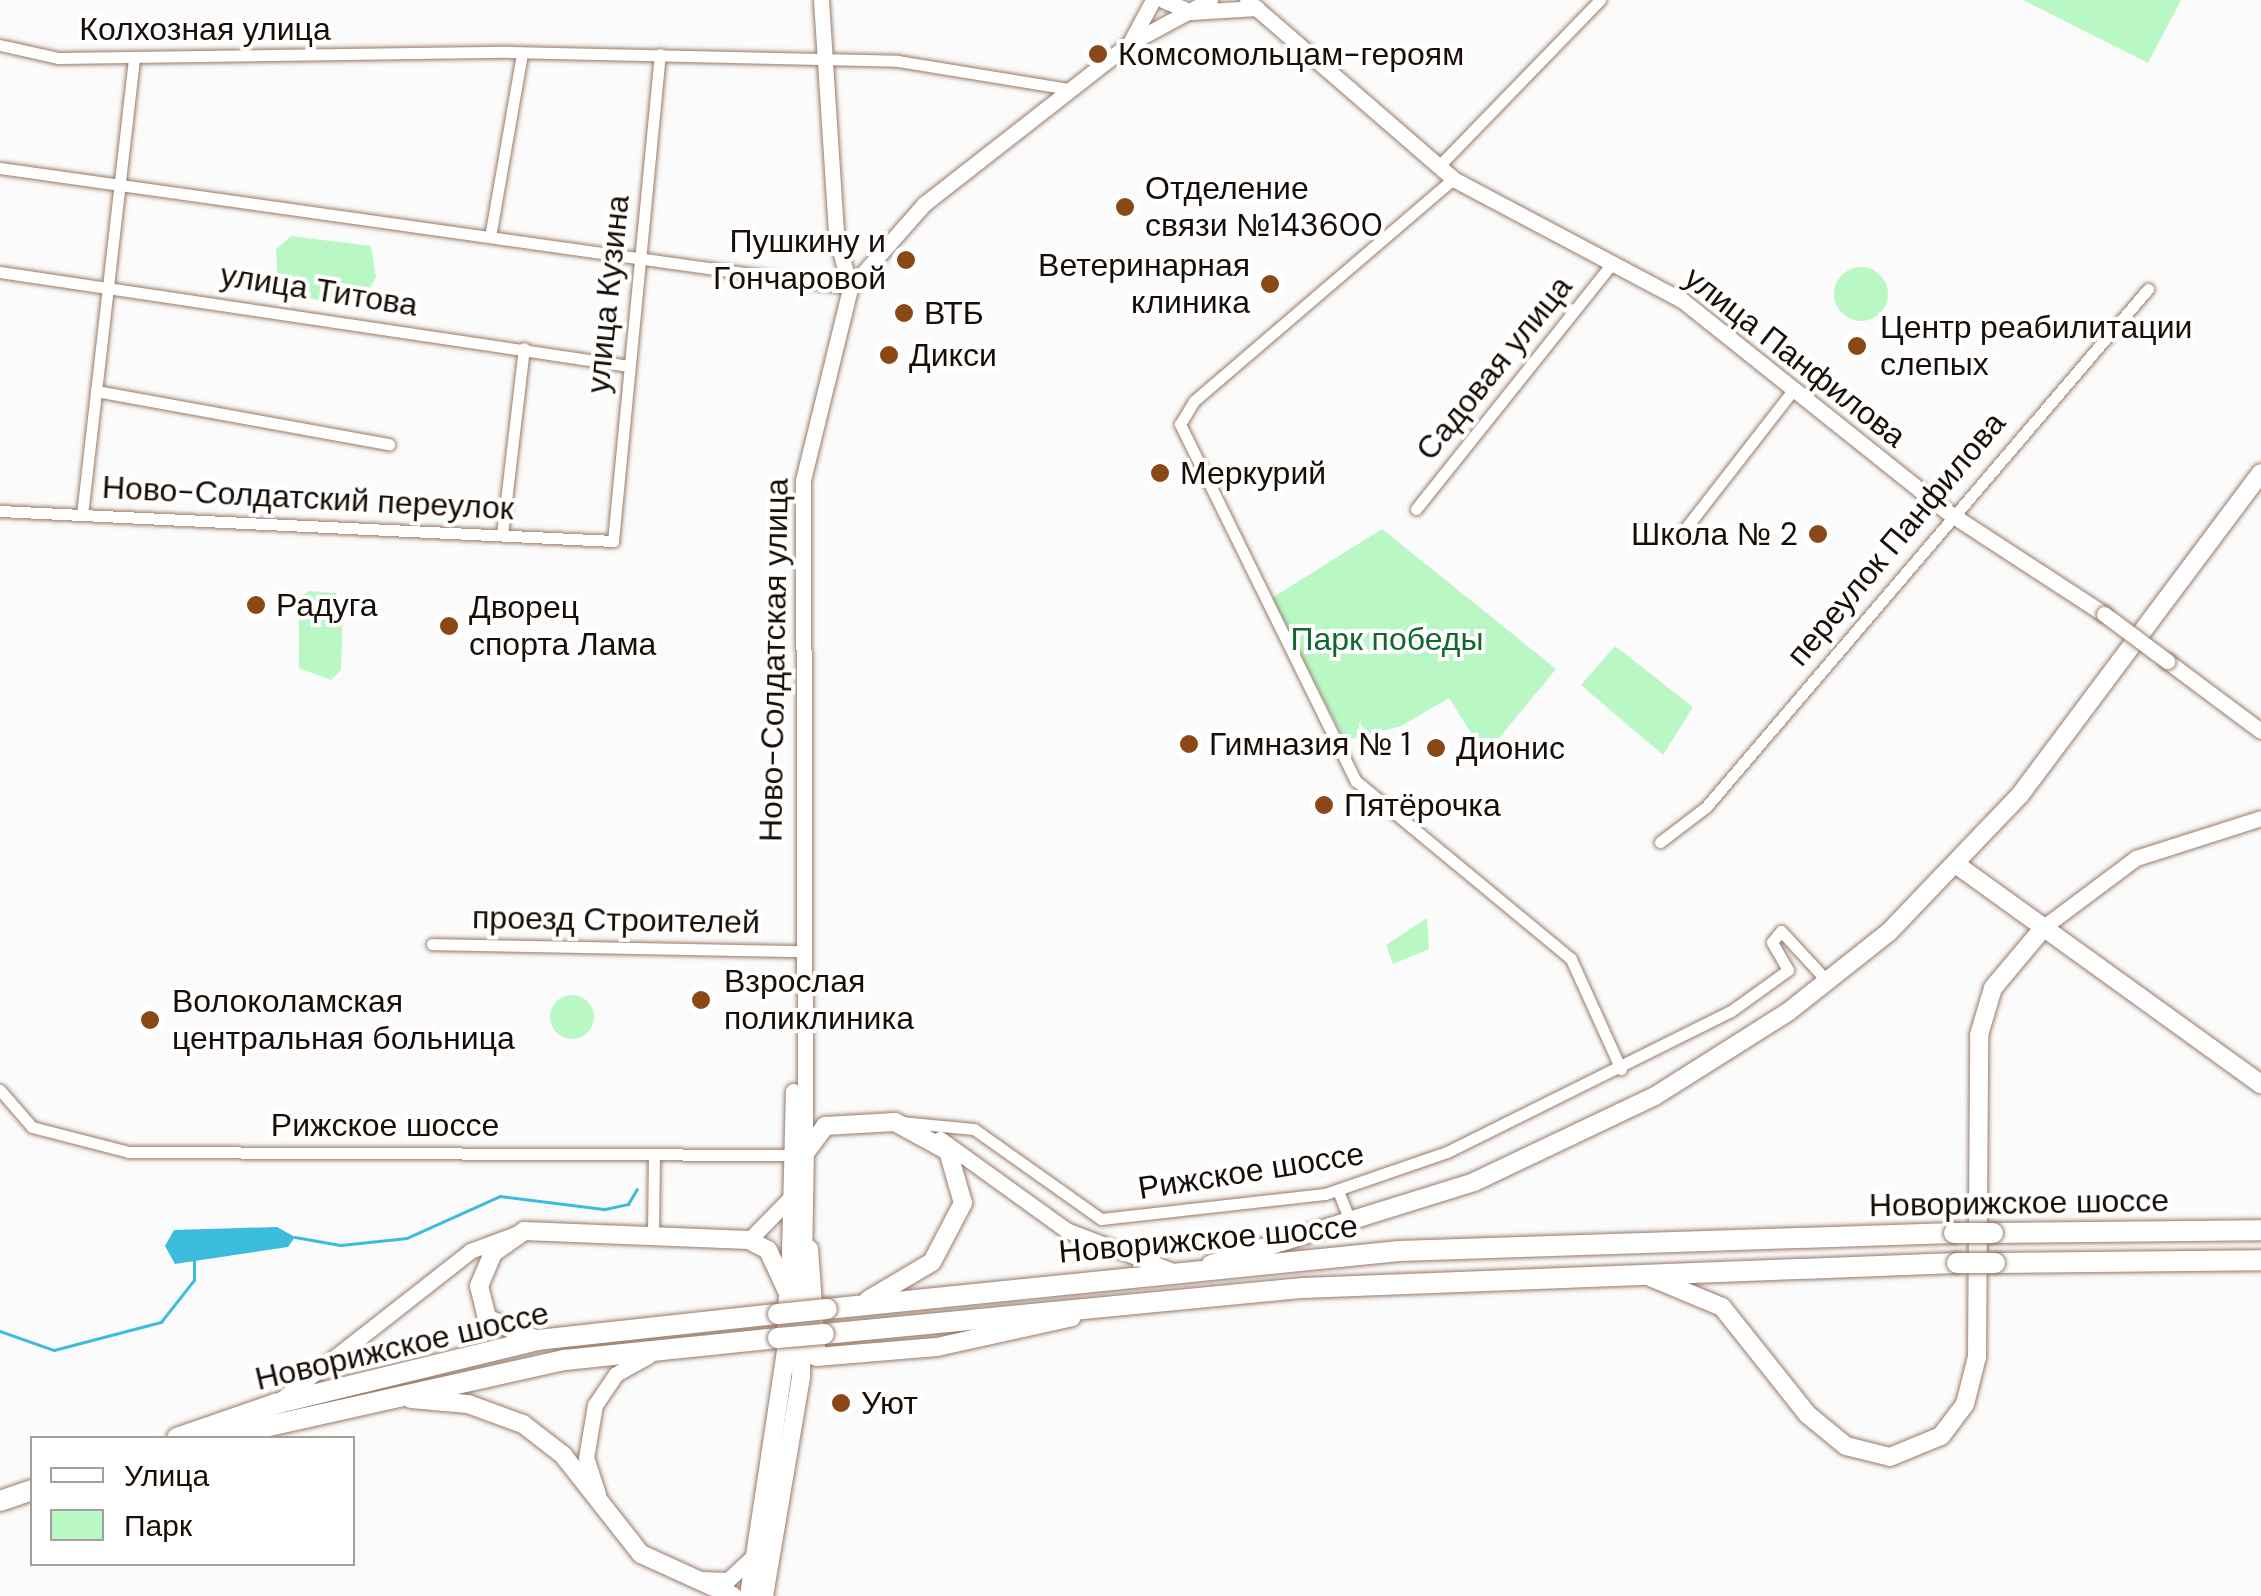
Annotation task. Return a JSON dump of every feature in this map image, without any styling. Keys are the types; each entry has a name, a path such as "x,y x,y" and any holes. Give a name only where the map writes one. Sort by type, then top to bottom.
{"highway":[{"name":"Новорижское шоссе","path":"182,1436 275,1404 537,1340 1174,1271 1642,1238 2261,1230"},
{"name":"Новорижское шоссе","path":"223,1436 381,1398 679,1346 1161,1297 1637,1272 2261,1260"},
{"path":"0,1504 30,1494"}],"main road":[{"path":"822,0 838,252 850,288"},
{"name":"Ново-Солдатская улица","path":"1130,43 1153,0"},
{"name":"улица Панфилова","path":"1163,0 1192,12 1252,4 1453,179 1614,262 1693,308 1948,513 2104,614 2261,731"},
{"path":"1192,12 1210,0"},
{"name":"Ново-Солдатская улица","path":"764,1596 800,1377 804,1230 798,1154 803,480 850,288 924,204 1130,43 1192,12"},
{"path":"1196,1269 1351,1224 1574,1138 1718,1060 1828,982 1957,865 2057,752 2261,473"},
{"path":"1637,1272 1722,1306 1806,1414 1846,1446 1890,1457 1941,1436 1966,1404 1977,1357 1979,1035 1992,988 2045,926 2136,858 2261,818"},
{"path":"1957,865 2261,1084"},
{"name":"Ново-Солдатская улица","path":"748,1596 781,1416 790,1196 802,1095 799,1053"},
{"path":"802,1095 825,1126"},
{"path":"798,1154 825,1126 895,1122 925,1131 1066,1230 1174,1271"},
{"path":"849,1306 907,1282 953,1235 961,1178 925,1131"},
{"path":"750,1240 790,1196"},
{"path":"800,1377 816,1358 818,1294 804,1230"},
{"path":"524,1231 494,1253 479,1286 487,1318 537,1340"},
{"path":"275,1404 470,1251 524,1231 750,1240 775,1259 788,1293"},
{"path":"816,1358 906,1350 1161,1297"},
{"path":"602,1502 586,1458 595,1405 622,1368 679,1346"},
{"path":"381,1398 497,1412 563,1454 641,1554 733,1596"},
{"path":"698,1579 740,1575 756,1551"}],"street":[{"path":"1438,167 1600,0"},
{"name":"Колхозная улица","path":"0,44 58,58 522,53 826,59 1069,90"},
{"path":"490,237 522,53"},
{"name":"улица Кузина","path":"613,540 660,54"},
{"path":"82,515 134,59"},
{"path":"0,168 120,180 640,260 850,288"},
{"path":"1453,179 1194,401 1180,424 1356,781 1571,959 1620,1069"},
{"name":"Садовая улица","path":"1416,508 1614,262"},
{"name":"улица Титова","path":"0,272 629,366"},
{"name":"переулок Панфилова","path":"1660,842 1750,757 1948,513 2148,290"},
{"path":"502,534 524,348"},
{"path":"1685,529 1794,388"},
{"path":"96,391 390,444"},
{"name":"Ново-Солдатский переулок","path":"0,511 613,540"},
{"name":"Рижское шоссе","path":"895,1122 992,1138 1101,1219 1338,1191 1447,1152 1620,1069 1786,973 1772,942 1781,931 1828,982"},
{"name":"проезд Строителей","path":"432,944 798,951"},
{"name":"Рижское шоссе","path":"0,1090 32,1128 129,1152 798,1154"},
{"path":"652,1234 654,1155"},
{"path":"1338,1191 1351,1224"}],"green space":[{"path":"2023,0 2181,0 2148,63"},
{"path":"291,236 371,246 376,277 367,294 325,303 278,287 276,249"},
{"path":"1861,267 1880,275 1888,294 1880,313 1861,321 1842,313 1834,294 1842,275"},
{"name":"Парк победы","path":"1382,529 1556,669 1485,755 1449,698 1401,726 1345,741 1272,598"},
{"path":"309,591 336,593 343,603 341,670 331,680 299,668 299,598"},
{"path":"1615,646 1693,707 1663,755 1581,685"},
{"path":"1427,918 1429,949 1393,964 1386,945"},
{"path":"572,995 588,1001 594,1017 588,1033 572,1039 556,1033 550,1017 556,1001"}],"water":[{"path":"277,1227 295,1237 288,1247 175,1264 165,1246 174,1230"}],"waterway":[{"path":"295,1237 341,1245 407,1238 500,1196 605,1209 628,1204 637,1189"},
{"path":"0,1331 54,1350 161,1322 194,1280 194,1259"}],"place":[{"name":"Комсомольцам-героям","path":"1098,54"},
{"name":"Отделение связи №143600","path":"1125,207"},
{"name":"Пушкину и Гончаровой","path":"906,260"},
{"name":"Ветеринарная клиника","path":"1270,284"},
{"name":"ВТБ","path":"904,313"},
{"name":"Центр реабилитации слепых","path":"1857,346"},
{"name":"Дикси","path":"889,355"},
{"name":"Меркурий","path":"1160,473"},
{"name":"Школа № 2","path":"1818,534"},
{"name":"Радуга","path":"256,605"},
{"name":"Дворец спорта Лама","path":"449,626"},
{"name":"Гимназия № 1","path":"1189,744"},
{"name":"Дионис","path":"1436,748"},
{"name":"Пятёрочка","path":"1324,805"},
{"name":"Взрослая поликлиника","path":"701,1000"},
{"name":"Волоколамская центральная больница","path":"150,1020"},
{"name":"Уют","path":"841,1403"}]}
